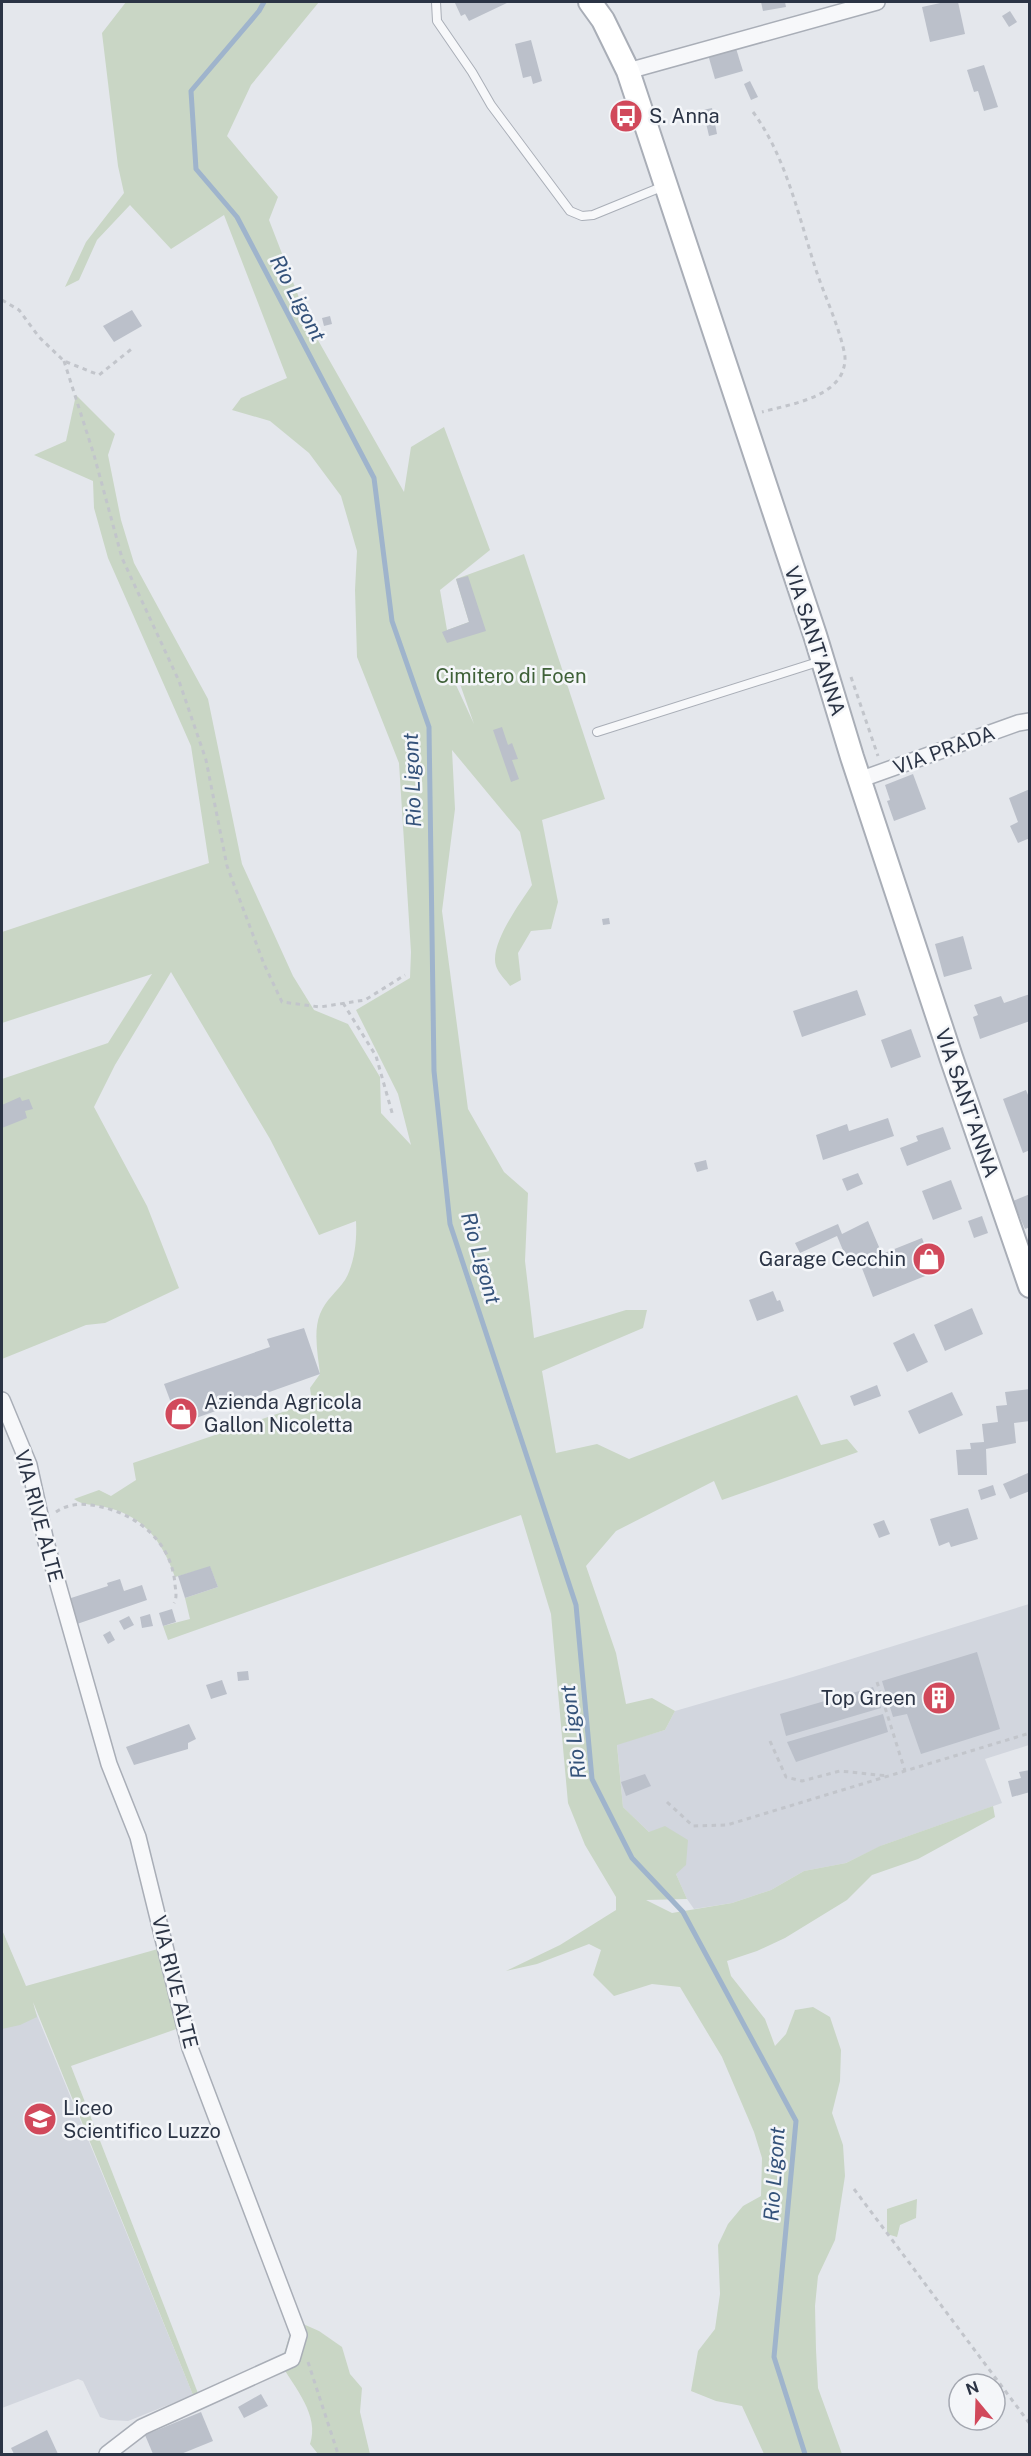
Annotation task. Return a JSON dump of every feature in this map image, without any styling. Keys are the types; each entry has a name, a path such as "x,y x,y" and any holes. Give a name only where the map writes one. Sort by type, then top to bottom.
{"main road":[{"name":"VIA SANT'ANNA","path":"590,2 603,20 628,71 822,660 859,780 1029,1286"}],"street":[{"path":"628,71 877,2"},
{"name":"VIA PRADA","path":"859,780 1029,721"},
{"name":"VIA RIVE ALTE","path":"2,1400 29,1466 42,1522 109,1764 138,1837 190,2048 299,2335"},
{"path":"107,2454 142,2427 292,2358 299,2335"}],"lane":[{"path":"436,2 437,21 472,72 491,105 570,211 582,216 593,215 666,186"},
{"path":"597,732 822,660"}],"path":[{"path":"743,418 818,394 836,382 845,362 838,332 787,180 760,121 753,111"},
{"path":"2,300 18,310 39,337 64,361 99,375 134,347"},
{"path":"64,361 94,454 122,558 179,681 206,760 227,866 264,964 282,1002 320,1007 364,1000 405,975"},
{"path":"343,1003 376,1056 393,1116"},
{"path":"42,1522 59,1509 79,1503 105,1507 129,1515 158,1539 175,1577 176,1599 174,1603"},
{"path":"876,1682 905,1771"},
{"path":"667,1802 693,1826 727,1825 1029,1733"},
{"path":"770,1741 786,1777 802,1781 840,1771 890,1776"},
{"path":"854,2189 1029,2424"},
{"path":"299,2335 338,2454"}],"shaded area":[{"path":"1029,1604 1029,1745 985,1759 1002,1803 883,1845 846,1863 804,1871 771,1890 732,1903 694,1909 676,1874 649,1832 623,1807 617,1744 665,1730 675,1711"},
{"name":"Liceo Scientifico Luzzo","path":"2,1930 193,2395 128,2421 100,2417 83,2381 78,2379 2,2408"}],"green space":[{"name":"Cimitero di Foen","path":"126,2 319,2 251,85 227,136 278,197 269,220 310,326 404,492 411,447 444,427 490,550 440,590 447,630 469,622 456,579 524,554 605,799 542,820 558,902 551,929 531,931 518,953 521,980 510,986 497,969 495,957 507,924 532,885 520,832 452,750 455,809 442,911 468,1109 504,1172 528,1193 525,1261 534,1338 626,1310 647,1310 643,1328 542,1371 556,1453 597,1444 629,1459 797,1395 821,1445 847,1439 858,1452 722,1500 714,1481 616,1531 586,1566 616,1653 626,1704 652,1698 675,1711 665,1730 617,1745 623,1807 649,1832 665,1826 688,1840 686,1865 676,1874 687,1899 646,1900 672,1913 732,1903 771,1890 804,1871 846,1863 880,1846 993,1806 995,1817 918,1859 872,1875 847,1900 785,1938 727,1961 731,1976 765,2019 775,2046 786,2034 795,2010 813,2007 830,2017 841,2050 840,2081 832,2113 843,2145 845,2176 835,2240 818,2276 815,2306 818,2388 842,2454 764,2454 742,2406 716,2401 691,2391 698,2351 715,2329 720,2294 718,2245 728,2224 743,2206 761,2196 762,2158 754,2132 722,2057 680,1987 652,1984 614,1996 593,1975 601,1950 589,1944 537,1964 506,1971 560,1945 616,1910 616,1897 585,1845 568,1803 551,1614 521,1515 168,1640 163,1626 190,1619 185,1598 218,1587 210,1567 175,1577 157,1541 141,1524 119,1511 85,1504 74,1499 99,1490 111,1496 136,1480 133,1463 315,1401 312,1401 310,1388 320,1374 317,1344 318,1321 325,1304 345,1280 355,1251 356,1221 319,1235 270,1139 171,972 115,1065 94,1107 147,1206 179,1288 105,1323 86,1325 2,1359 2,1079 108,1043 152,974 2,1023 2,932 209,863 191,746 108,558 94,508 93,481 34,455 66,441 76,395 115,434 108,455 121,520 134,563 208,699 242,864 293,976 314,1010 348,1024 380,1077 381,1113 411,1145 398,1094 356,1010 410,978 411,952 399,763 357,657 355,590 357,551 341,496 309,453 270,421 232,410 241,398 287,378 224,215 171,249 130,205 97,240 79,280 65,287 86,242 124,193 118,166 102,33","holes":["453,664 474,724 456,685"]},
{"path":"2,1930 26,1986 165,1947 185,2026 71,2066 201,2401 193,2395 33,2002 37,2017 20,2025 2,2029"},
{"path":"917,2199 916,2218 900,2225 897,2237 887,2234 887,2209"},
{"path":"294,2320 319,2331 342,2347 350,2374 362,2388 360,2412 370,2454 318,2454 310,2444 312,2423 309,2413 281,2364"}],"building":[{"path":"509,2 469,21 465,14 461,16 455,3"},
{"path":"761,2 785,2 786,7 763,11"},
{"path":"958,2 965,34 930,42 922,7"},
{"path":"1010,11 1017,22 1009,27 1002,16"},
{"path":"531,40 542,81 533,84 531,76 523,78 515,44"},
{"path":"734,42 743,71 715,79 707,51"},
{"path":"984,65 998,107 984,111 978,91 974,92 967,70"},
{"path":"750,81 758,97 751,100 744,84"},
{"path":"712,108 717,134 709,136 703,110"},
{"path":"132,310 142,326 114,342 103,326"},
{"path":"330,316 332,324 324,326 322,318"},
{"path":"468,576 486,631 447,643 442,632 469,622 456,579"},
{"path":"502,727 508,745 512,743 518,759 512,760 519,779 511,782 493,730"},
{"path":"913,774 926,809 894,821 887,801 890,800 885,785"},
{"path":"1030,789 1030,838 1018,843 1010,826 1018,822 1009,798"},
{"path":"609,918 610,924 603,925 602,919"},
{"path":"963,936 972,969 944,977 935,944"},
{"path":"857,990 866,1015 802,1037 793,1011"},
{"path":"1030,994 1030,1021 980,1039 973,1017 978,1015 974,1005 1001,996 1004,1003"},
{"path":"911,1029 921,1057 891,1068 881,1040"},
{"path":"1026,1090 1030,1100 1030,1150 1023,1153 1003,1099"},
{"path":"20,1097 22,1101 29,1099 33,1109 25,1111 27,1118 2,1128 2,1105"},
{"path":"888,1118 894,1136 823,1160 816,1135 847,1124 849,1131"},
{"path":"943,1127 951,1149 907,1166 900,1148 918,1141 916,1136"},
{"path":"706,1160 708,1169 697,1172 694,1163"},
{"path":"858,1173 863,1184 847,1191 842,1179"},
{"path":"951,1180 962,1209 933,1220 922,1191"},
{"path":"1030,1194 1030,1227 1025,1229 1013,1201"},
{"path":"982,1216 988,1233 974,1238 968,1221"},
{"path":"868,1221 882,1254 922,1238 935,1272 873,1297 860,1263 850,1267 837,1236 800,1253 795,1243 838,1224 842,1234"},
{"path":"773,1291 784,1311 757,1321 749,1300"},
{"path":"972,1308 983,1334 945,1351 934,1325"},
{"path":"304,1328 320,1374 179,1424 164,1384 270,1347 267,1339"},
{"path":"914,1333 928,1362 907,1372 893,1343"},
{"path":"877,1385 881,1396 854,1406 850,1396"},
{"path":"1030,1389 1030,1421 1014,1423 1016,1443 986,1449 987,1475 958,1475 956,1450 971,1449 970,1443 984,1442 982,1424 998,1422 996,1406 1007,1405 1005,1392"},
{"path":"952,1392 963,1415 919,1434 908,1411"},
{"path":"1028,1473 1030,1491 1010,1499 1003,1484"},
{"path":"993,1485 996,1495 981,1500 978,1490"},
{"path":"968,1508 978,1539 951,1547 949,1542 939,1546 930,1519"},
{"path":"884,1520 890,1534 879,1538 873,1524"},
{"path":"210,1566 218,1587 185,1598 178,1576"},
{"path":"120,1579 124,1591 142,1585 147,1600 77,1624 68,1599 108,1586 107,1583"},
{"path":"172,1609 176,1622 163,1626 159,1613"},
{"path":"150,1614 153,1626 142,1628 140,1617"},
{"path":"129,1616 134,1625 124,1630 119,1621"},
{"path":"110,1631 115,1640 108,1644 103,1635"},
{"name":"Top Green","path":"977,1652 1000,1729 921,1754 907,1714 893,1717 882,1681"},
{"path":"248,1671 249,1680 238,1681 237,1672"},
{"path":"222,1680 227,1694 211,1699 206,1685"},
{"path":"873,1687 881,1708 786,1736 780,1714"},
{"path":"883,1714 888,1732 796,1762 787,1742"},
{"path":"189,1724 196,1739 188,1743 188,1749 134,1765 126,1747"},
{"path":"1030,1770 1030,1792 1012,1797 1008,1781 1021,1778 1019,1772"},
{"path":"645,1774 651,1786 626,1796 621,1782"},
{"path":"261,2394 268,2406 244,2418 238,2407"},
{"path":"201,2412 213,2441 181,2454 153,2454 145,2435"},
{"path":"47,2430 58,2454 14,2454 11,2448"}],"waterway":[{"name":"Rio Ligont","path":"264,2 259,11 191,91 196,169 237,217 374,478 392,621 429,727 434,1071 450,1224 576,1605 592,1779 632,1858 683,1912 796,2121 774,2357 805,2454"}],"place":[{"name":"S. Anna","path":"626,116"},
{"name":"Garage Cecchin","path":"929,1259"},
{"name":"Azienda Agricola Gallon Nicoletta","path":"181,1414"},
{"name":"Top Green","path":"939,1698"},
{"name":"Liceo Scientifico Luzzo","path":"40,2119"}]}
